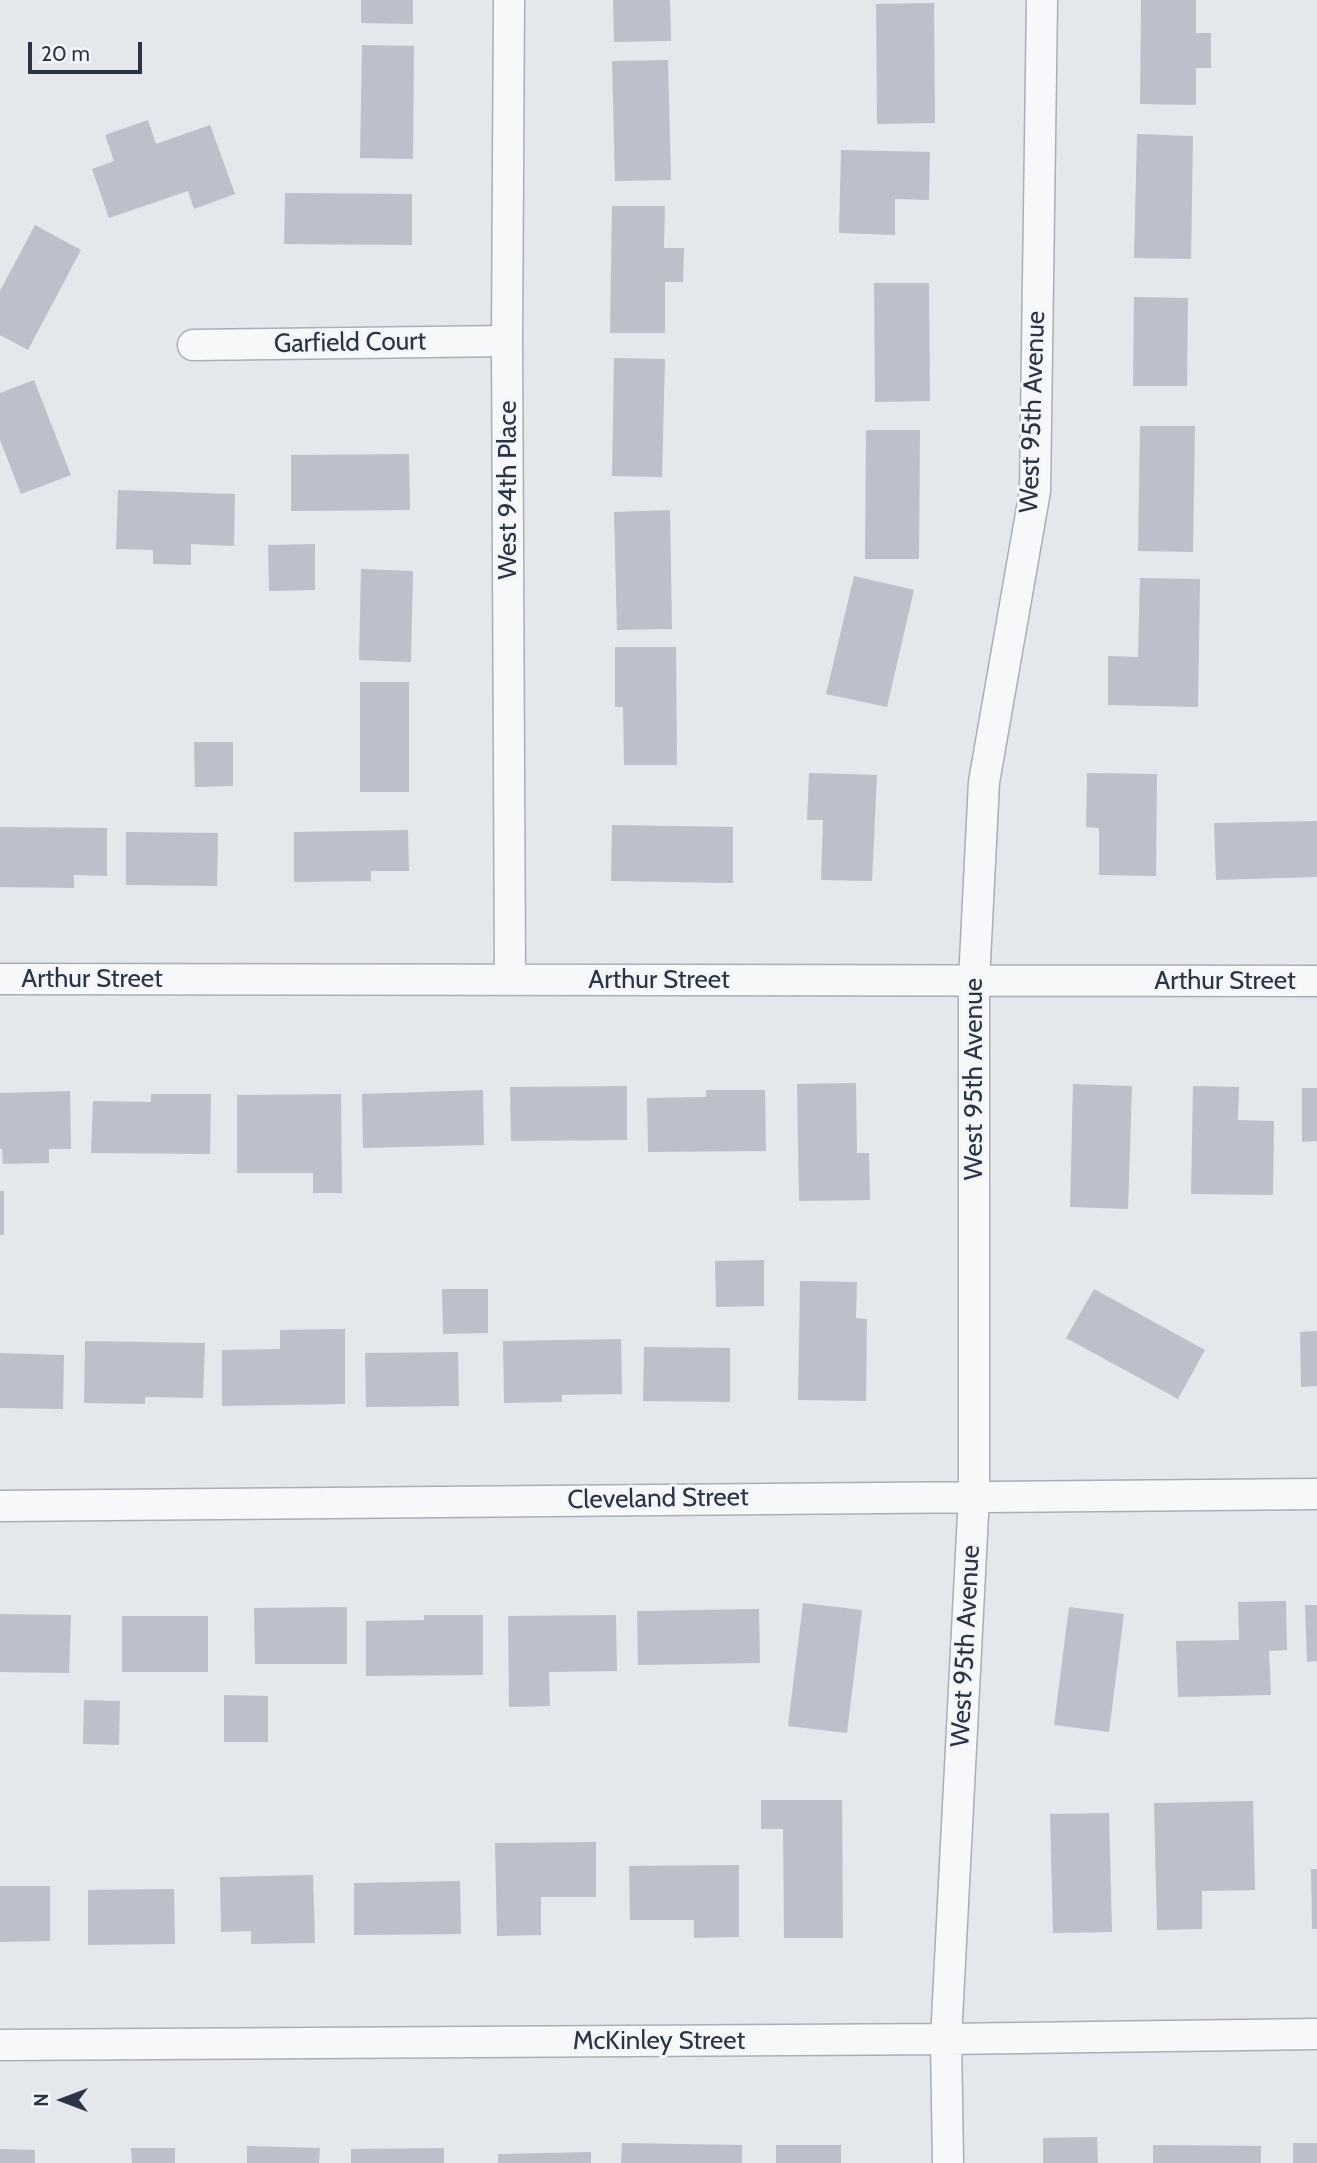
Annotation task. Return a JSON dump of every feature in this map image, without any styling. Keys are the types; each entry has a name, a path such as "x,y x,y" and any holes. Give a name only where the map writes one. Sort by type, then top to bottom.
{"street":[{"name":"West 94th Place","path":"509,0 507,341 510,979"},
{"name":"West 95th Avenue","path":"948,2163 946,2039 974,1495 974,981 984,782 1035,491 1042,0"},
{"name":"Garfield Court","path":"193,345 507,341"},
{"name":"Arthur Street","path":"0,979 1317,981"},
{"name":"Cleveland Street","path":"0,1506 974,1495 1317,1494"},
{"name":"McKinley Street","path":"0,2045 1317,2034"}],"building":[{"path":"361,0 413,0 413,24 361,23"},
{"path":"613,0 670,0 671,41 614,42"},
{"path":"1141,0 1196,0 1196,33 1211,33 1211,68 1196,68 1196,105 1140,104"},
{"path":"934,3 935,123 877,124 876,4"},
{"path":"362,45 414,46 413,159 360,158"},
{"path":"668,60 671,180 615,181 612,61"},
{"path":"148,120 156,144 210,125 235,194 194,209 188,191 109,218 92,169 114,161 105,135"},
{"path":"1137,134 1193,136 1191,259 1134,258"},
{"path":"841,150 930,152 929,200 895,199 895,235 839,233"},
{"path":"285,193 412,194 412,245 284,244"},
{"path":"612,206 665,206 664,248 684,248 683,282 665,282 665,333 610,333"},
{"path":"35,225 81,250 28,350 0,335 0,291"},
{"path":"874,283 929,283 930,401 875,402"},
{"path":"1134,297 1188,298 1187,386 1133,386"},
{"path":"614,358 665,359 662,477 612,476"},
{"path":"34,380 71,475 21,494 0,440 0,393"},
{"path":"1140,426 1195,426 1193,552 1138,551"},
{"path":"866,430 920,430 919,559 865,559"},
{"path":"409,454 410,510 291,511 291,455"},
{"path":"118,490 235,494 234,546 191,544 191,565 153,564 153,550 116,549"},
{"path":"670,510 672,629 617,630 614,512"},
{"path":"315,544 315,590 269,591 268,545"},
{"path":"361,569 413,571 411,662 359,660"},
{"path":"854,576 914,590 887,707 826,694"},
{"path":"1140,578 1200,579 1198,707 1108,705 1108,656 1138,657"},
{"path":"615,647 676,647 677,765 624,765 623,707 615,707"},
{"path":"360,682 409,682 409,792 360,792"},
{"path":"194,742 233,742 233,786 195,787"},
{"path":"809,773 877,775 872,881 821,880 823,820 807,820"},
{"path":"1087,773 1157,774 1156,876 1099,875 1099,828 1086,827"},
{"path":"1317,821 1317,877 1216,880 1214,823"},
{"path":"612,825 733,827 733,883 611,881"},
{"path":"0,827 107,828 107,876 74,875 74,888 0,887"},
{"path":"408,830 409,871 371,871 371,881 294,882 294,832"},
{"path":"126,832 218,833 217,886 126,885"},
{"path":"856,1083 857,1153 869,1153 870,1200 799,1201 797,1084"},
{"path":"1073,1084 1132,1086 1128,1209 1070,1207"},
{"path":"627,1086 627,1140 511,1141 510,1087"},
{"path":"1193,1086 1239,1087 1238,1120 1274,1121 1273,1195 1191,1194"},
{"path":"1302,1088 1317,1088 1317,1141 1302,1142"},
{"path":"483,1090 484,1145 363,1148 362,1094"},
{"path":"706,1090 765,1090 766,1151 648,1152 647,1098 706,1097"},
{"path":"70,1091 71,1149 49,1149 49,1163 3,1164 0,1149 0,1093"},
{"path":"151,1094 211,1094 210,1154 91,1153 93,1101 151,1102"},
{"path":"341,1094 342,1193 313,1193 313,1173 237,1173 237,1095"},
{"path":"0,1191 4,1191 4,1235 0,1235"},
{"path":"764,1260 764,1306 716,1307 715,1261"},
{"path":"800,1281 857,1282 856,1318 867,1319 866,1401 798,1400"},
{"path":"442,1289 488,1289 488,1333 443,1334"},
{"path":"1094,1289 1205,1350 1178,1399 1066,1338"},
{"path":"345,1329 345,1404 222,1406 222,1350 280,1349 280,1330"},
{"path":"1317,1331 1317,1386 1301,1387 1300,1332"},
{"path":"621,1339 622,1394 562,1395 562,1402 504,1403 503,1341"},
{"path":"85,1341 205,1343 203,1398 145,1397 145,1404 84,1403"},
{"path":"644,1347 730,1348 730,1402 643,1401"},
{"path":"458,1352 459,1406 366,1407 365,1353"},
{"path":"0,1353 64,1355 63,1409 0,1408"},
{"path":"1286,1601 1287,1650 1269,1651 1271,1695 1178,1697 1176,1641 1239,1640 1238,1602"},
{"path":"803,1603 862,1610 847,1733 788,1726"},
{"path":"1305,1605 1317,1605 1317,1661 1307,1662"},
{"path":"347,1607 347,1664 255,1664 254,1608"},
{"path":"1069,1607 1124,1614 1109,1732 1054,1725"},
{"path":"759,1609 760,1663 638,1665 637,1611"},
{"path":"0,1614 71,1615 69,1673 0,1672"},
{"path":"424,1615 483,1615 483,1675 366,1676 366,1621 424,1620"},
{"path":"616,1615 617,1671 549,1672 550,1706 509,1707 508,1616"},
{"path":"122,1616 208,1616 208,1672 122,1672"},
{"path":"224,1695 268,1696 268,1742 224,1742"},
{"path":"84,1700 120,1701 119,1745 83,1744"},
{"path":"761,1800 842,1800 843,1938 784,1938 783,1829 761,1829"},
{"path":"1253,1801 1255,1890 1202,1891 1202,1929 1157,1930 1154,1803"},
{"path":"1109,1813 1112,1932 1053,1933 1050,1814"},
{"path":"596,1842 596,1897 541,1897 541,1935 497,1936 495,1843"},
{"path":"739,1865 739,1937 694,1938 694,1920 630,1920 629,1866"},
{"path":"1311,1869 1317,1869 1317,1929 1312,1929"},
{"path":"313,1875 315,1943 251,1944 251,1931 221,1932 220,1877"},
{"path":"460,1881 461,1934 354,1935 354,1883"},
{"path":"0,1886 50,1886 50,1941 0,1942"},
{"path":"174,1889 175,1944 88,1945 88,1890"},
{"path":"1097,2137 1098,2163 1043,2163 1043,2138"},
{"path":"622,2143 742,2145 742,2163 621,2163"},
{"path":"1293,2143 1317,2143 1317,2163 1293,2163"},
{"path":"776,2145 841,2145 841,2163 776,2163"},
{"path":"1153,2145 1261,2146 1261,2163 1153,2163"},
{"path":"247,2146 320,2148 319,2163 247,2163"},
{"path":"131,2148 175,2148 175,2163 132,2163"},
{"path":"444,2148 444,2163 351,2163 351,2149"},
{"path":"0,2149 35,2150 35,2163 0,2163"},
{"path":"591,2152 591,2163 498,2163 498,2154"}]}
